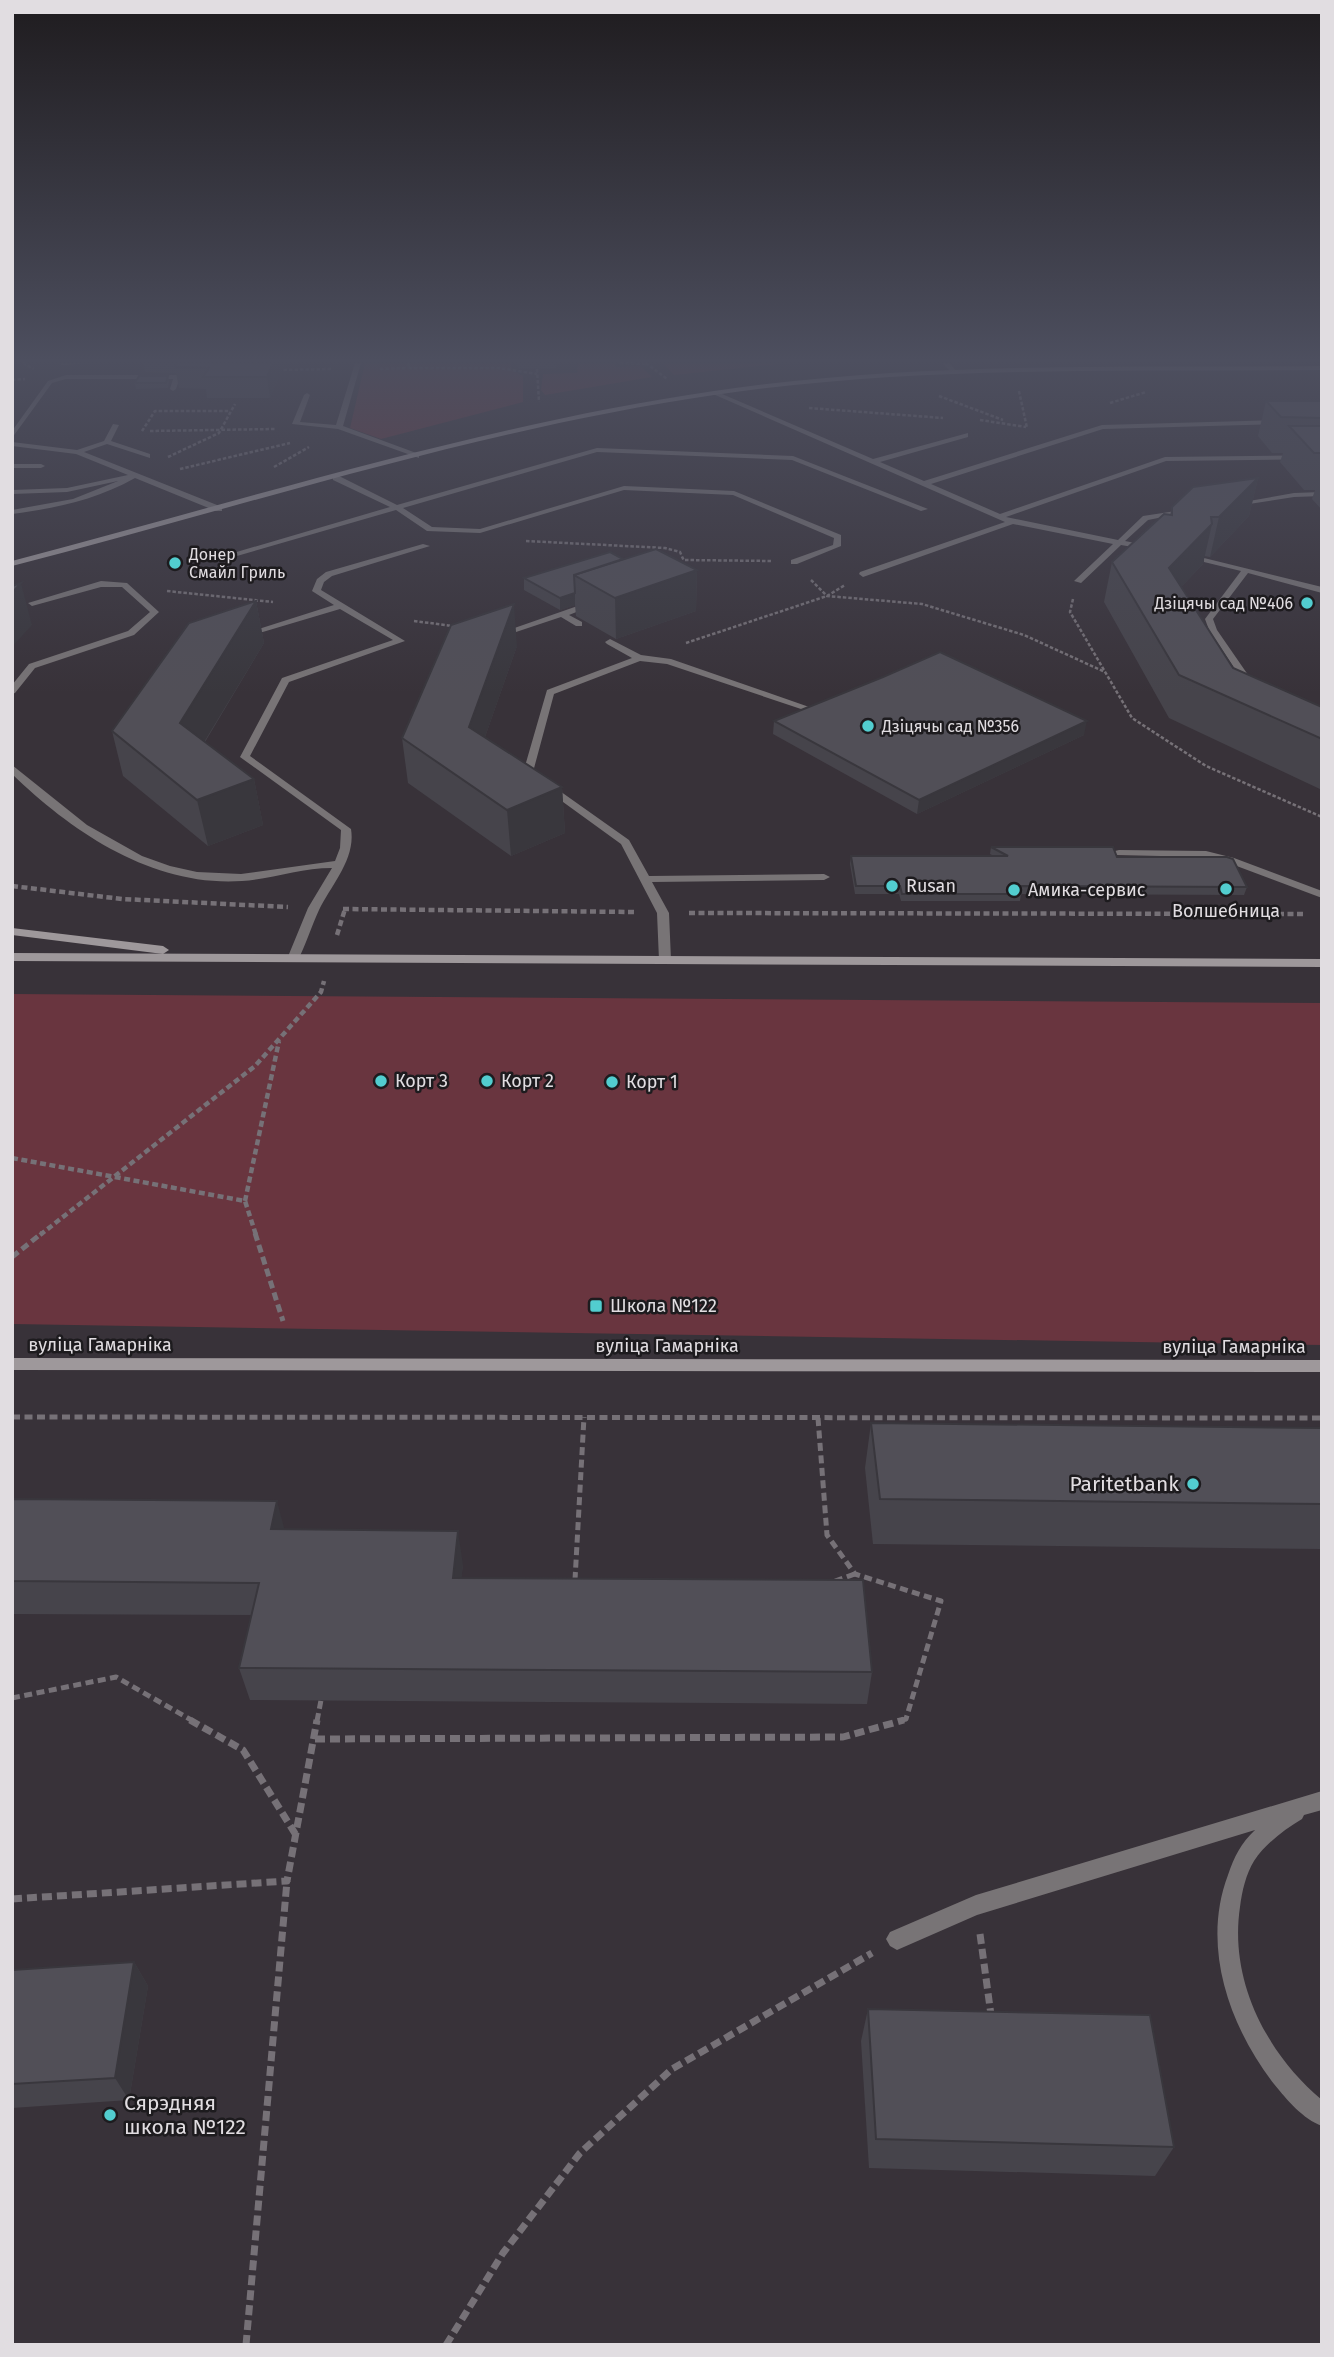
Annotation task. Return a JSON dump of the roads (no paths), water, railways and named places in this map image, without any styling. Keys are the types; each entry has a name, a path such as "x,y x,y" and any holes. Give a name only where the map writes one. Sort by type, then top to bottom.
{"main road":[{"path":"12,564 354,473"},
{"path":"12,930 238,958"},
{"path":"12,957 1322,963"},
{"name":"вуліца Гамарніка","path":"12,1364 1322,1366"}],"lane":[{"path":"129,473 219,509"},
{"path":"227,556 516,473"},
{"path":"832,473 924,509"},
{"path":"897,473 1012,522 1120,545 1159,550"},
{"path":"923,484 958,473"},
{"path":"998,517 1125,473"},
{"path":"12,492 67,490 134,475"},
{"path":"12,512 85,500 134,475"},
{"path":"336,478 396,507 430,529 458,533 480,531 624,488 734,493 838,537 837,546 794,562"},
{"path":"1226,505 1294,495 1322,494"},
{"path":"1078,581 1120,545 1146,518 1199,510"},
{"path":"863,574 1012,522"},
{"path":"293,959 314,908 339,864 349,836 346,829 245,757 285,680 400,641 316,591 320,581 329,574 426,547"},
{"path":"1207,560 1322,590"},
{"path":"1246,570 1209,619 1213,631 1254,692"},
{"path":"12,691 32,666 131,633 155,612 124,585 101,584 32,603"},
{"path":"507,632 599,602"},
{"path":"253,632 341,606"},
{"path":"562,614 579,624"},
{"path":"610,642 639,658 668,661 807,708"},
{"path":"639,658 550,692 528,773 625,842 663,913 665,960"},
{"path":"12,768 33,790 115,848 175,870 228,878 255,877 311,863 339,864"},
{"path":"1119,853 1206,854 1230,860 1322,895"},
{"path":"645,879 824,877"},
{"path":"897,1939 976,1905 1319,1801"},
{"path":"1319,1801 1273,1826 1242,1861 1227,1909 1229,1966 1250,2027 1289,2085 1322,2115"}],"place":[{"name":"Донер Смайл Гриль","path":"175,563"},
{"name":"Дзіцячы сад №406","path":"1307,603"},
{"name":"Дзіцячы сад №356","path":"868,726"},
{"name":"Rusan","path":"892,886"},
{"name":"Волшебница","path":"1226,889"},
{"name":"Амика-сервис","path":"1014,890"},
{"name":"Корт 3","path":"381,1081"},
{"name":"Корт 2","path":"487,1081"},
{"name":"Корт 1","path":"612,1082"},
{"name":"Школа №122","path":"596,1306"},
{"name":"Paritetbank","path":"1193,1484"},
{"name":"Сярэдняя школа №122","path":"110,2115"}]}
